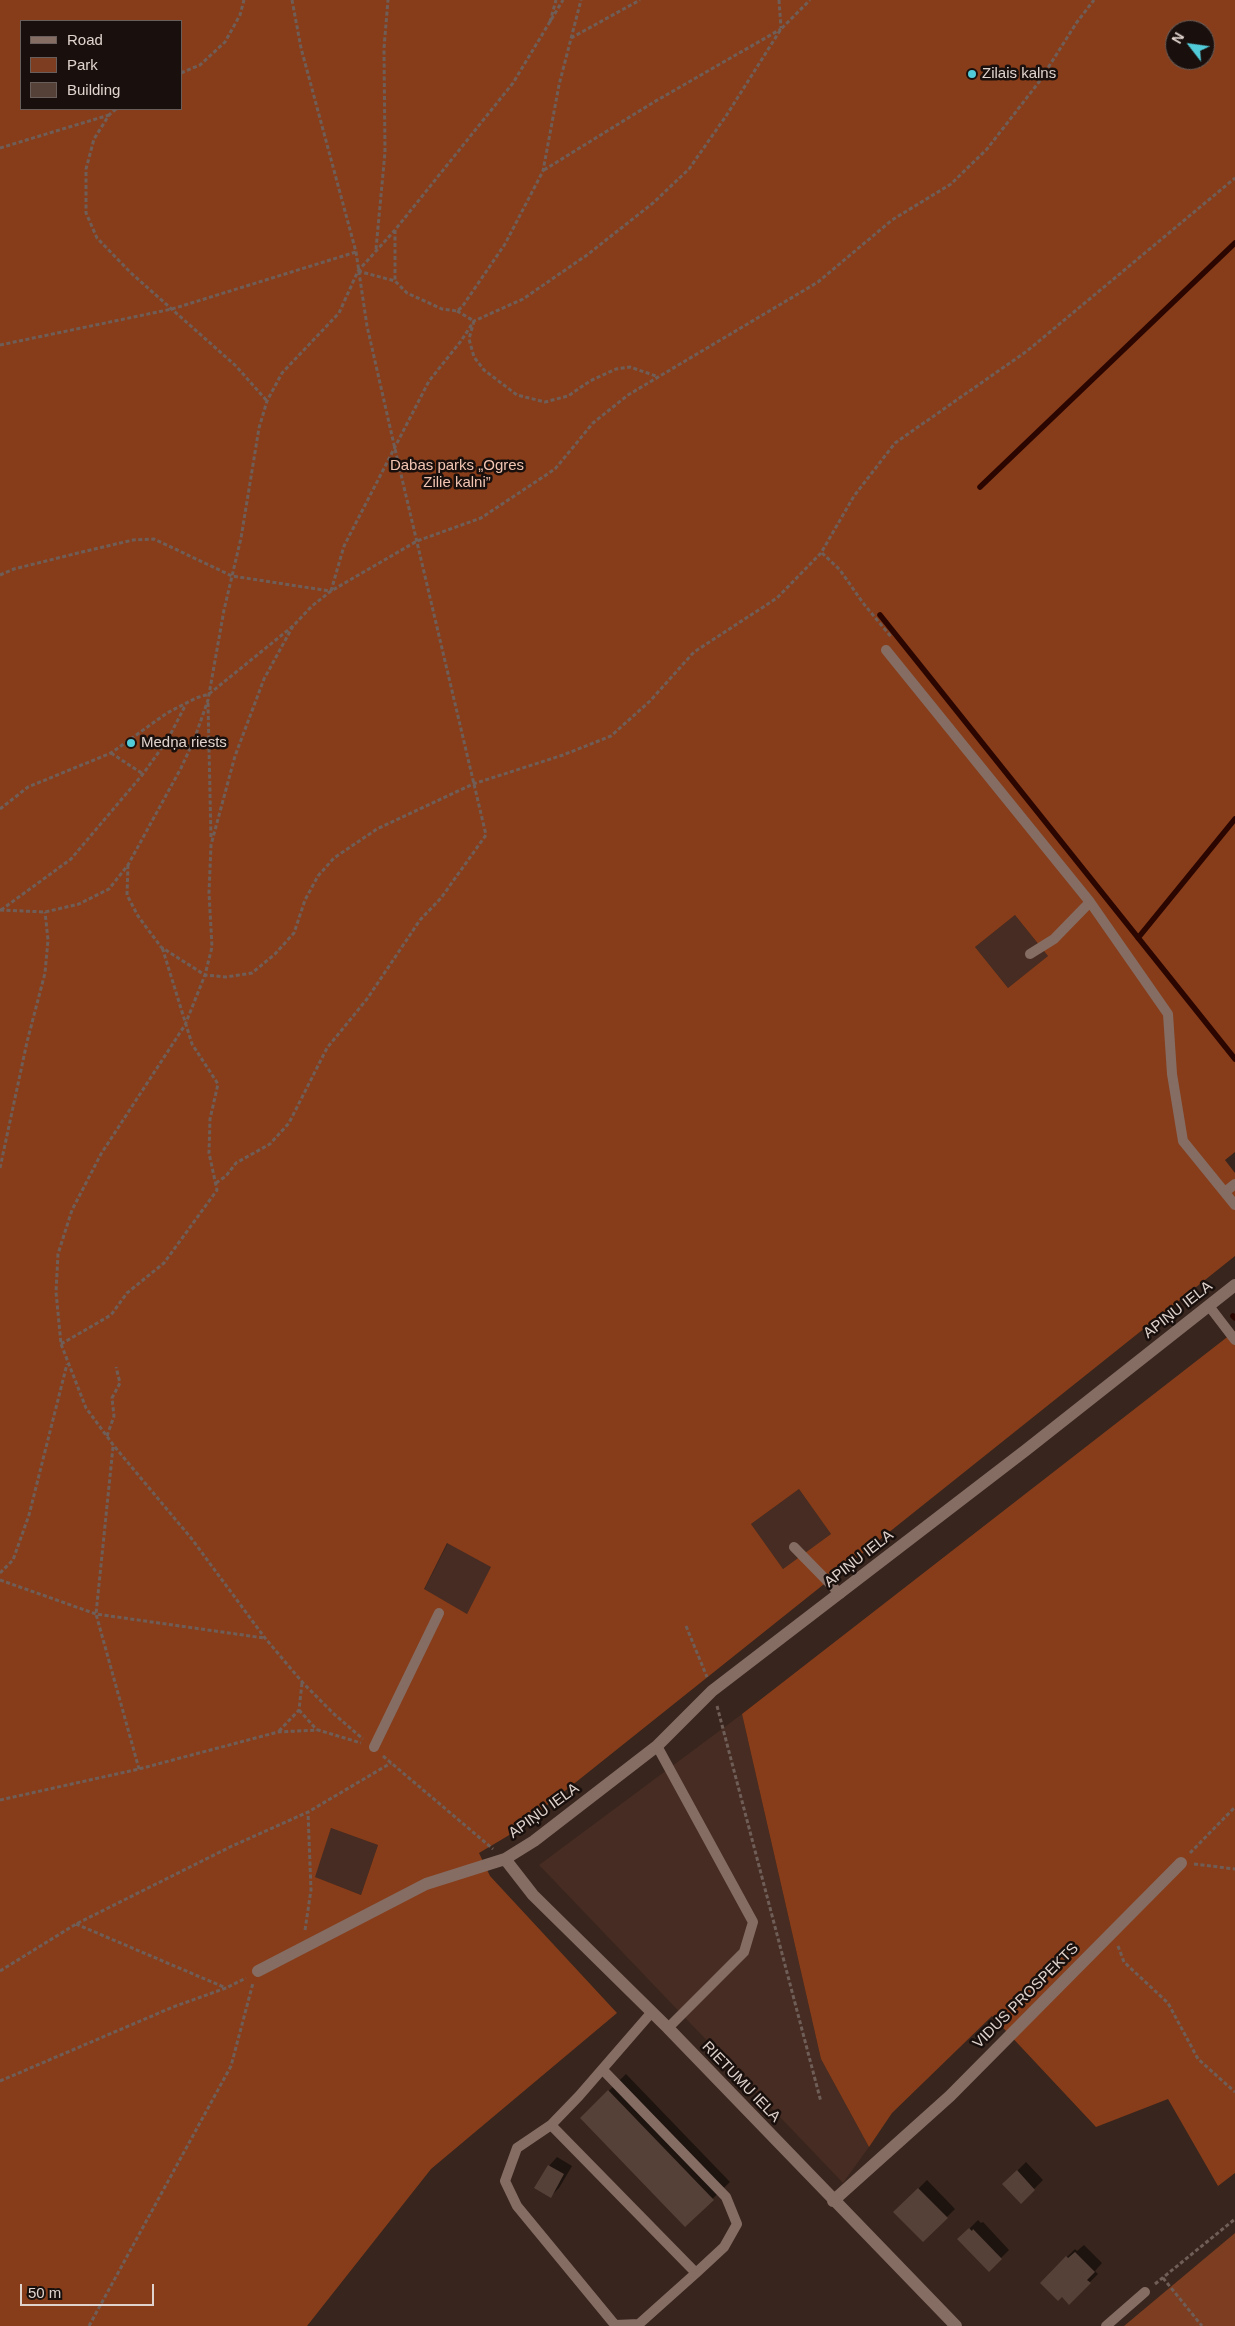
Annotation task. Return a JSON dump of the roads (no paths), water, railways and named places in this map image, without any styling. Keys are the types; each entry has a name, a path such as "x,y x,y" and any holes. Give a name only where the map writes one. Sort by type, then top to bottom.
{"street":[{"name":"APIŅU IELA","path":"258,1971 426,1884 505,1859 534,1842 657,1746 712,1691 840,1594 1235,1285"},
{"name":"RIETUMU IELA","path":"505,1859 533,1895 668,2028 833,2201 956,2326"},
{"name":"VIDUS PROSPEKTS","path":"833,2201 950,2096 1181,1863"}],"lane":[{"path":"886,650 1090,902 1168,1014 1172,1074 1183,1141 1235,1205"},
{"path":"1030,954 1054,939 1090,902"},
{"path":"1225,1192 1235,1184"},
{"path":"1209,1306 1235,1340"},
{"path":"794,1547 840,1594"},
{"path":"374,1747 439,1613"},
{"path":"657,1746 754,1922 744,1952 668,2028"},
{"path":"603,2070 726,2197 737,2224 724,2246 639,2324 615,2325 517,2206 505,2181 516,2148 550,2125 603,2070 651,2013"},
{"path":"550,2125 696,2272"},
{"path":"1106,2326 1145,2292"}],"waterway":[{"path":"980,487 1235,243"},
{"path":"880,615 1235,1059"},
{"path":"1138,938 1235,819"}],"place":[{"name":"Zilais kalns","path":"972,74"},
{"name":"Medņa riests","path":"131,743"}],"park label":[{"name":"Dabas parks „Ogres Zilie kalni”","path":"457,474"}]}
